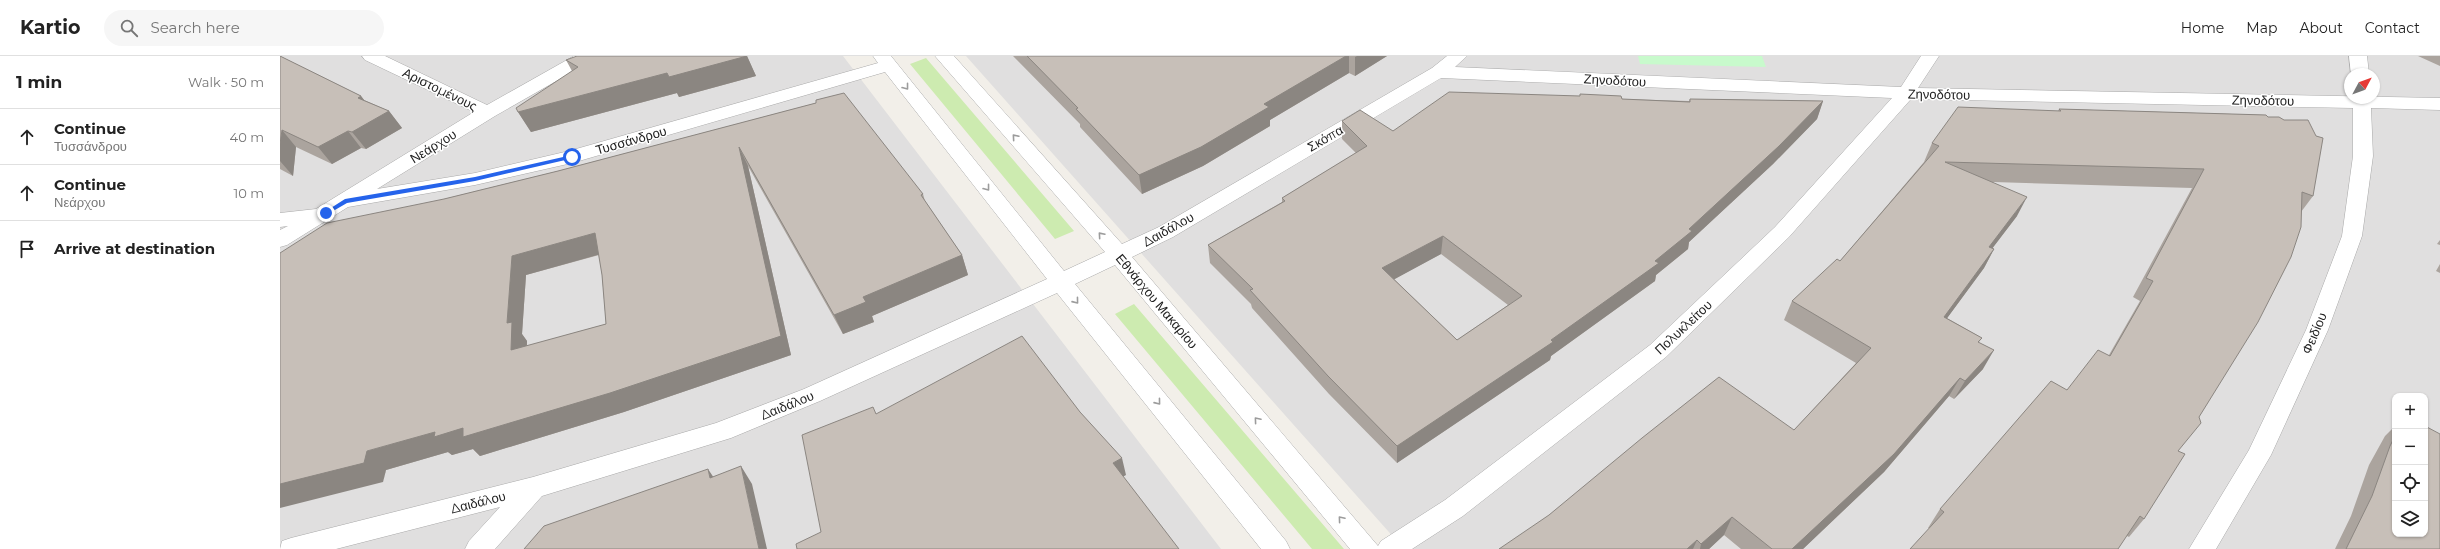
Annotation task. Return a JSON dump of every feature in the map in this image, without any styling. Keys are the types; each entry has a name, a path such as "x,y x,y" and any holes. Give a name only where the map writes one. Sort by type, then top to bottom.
{"street":[{"name":"Αριστομένους","path":"371,56 488,112"},
{"name":"Νεάρχου","path":"280,240 488,112 587,56"},
{"name":"Εθνάρχου Μακαρίου","path":"944,56 1119,255 1366,549"},
{"name":"Σκόπα","path":"1252,181 1438,72 1458,56"},
{"name":"Πολυκλείτου","path":"1390,549 1454,508 1535,448 1658,351 1782,232 1906,93 1925,66 1930,56"},
{"path":"2358,56 2359,68"},
{"path":"885,60 1061,282 1277,549"},
{"name":"Τυσσάνδρου","path":"345,201 475,179 572,157 885,60"},
{"name":"Ζηνοδότου","path":"1438,72 1906,93 2344,100"},
{"name":"Ζηνοδότου","path":"2380,101 2440,104"},
{"name":"Φειδίου","path":"2202,549 2259,455 2317,330 2352,236 2363,156 2362,104"},
{"name":"Δαιδάλου","path":"292,549 533,488 722,431 812,395 1119,255 1166,232 1252,181"},
{"path":"280,220 326,213"},
{"path":"478,549 533,488"}],"shaded area":[{"path":"280,56 843,56 1221,549 280,549"},
{"path":"966,56 2440,56 2440,549 1404,549"}],"green space":[{"path":"1638,56 1762,56 1766,67 1640,64"},
{"path":"926,58 1074,231 1055,239 910,64"},
{"path":"1134,304 1344,549 1312,549 1115,314"}],"building":[{"path":"280,56 361,96 358,98 389,111 352,132 348,131 318,147 282,130 280,144"},
{"path":"577,56 747,56 669,77 667,73 518,112 516,108 578,67 566,60"},
{"path":"1027,56 1346,56 1264,104 1269,107 1201,147 1139,175 1076,109 1078,108"},
{"path":"1449,92 1580,96 1580,94 1621,96 1622,99 1690,102 1690,99 1823,101 1779,146 1689,229 1692,231 1655,261 1659,263 1551,340 1553,342 1397,446 1328,376 1250,290 1253,289 1208,245 1285,201 1282,198 1367,146 1342,121 1360,110 1393,131","holes":["1443,236 1522,296 1457,340 1382,268"]},
{"path":"844,93 923,194 921,195 962,255 863,297 866,302 834,315 739,147 781,336 610,393 463,437 463,428 434,437 435,432 367,451 364,463 280,484 280,253 327,223 444,199 558,171 816,103 816,100","holes":["595,233 602,275 606,324 511,350 512,322 507,323 512,256"]},
{"path":"1958,107 2061,111 2059,109 2266,115 2268,117 2279,117 2284,120 2308,120 2316,136 2323,138 2313,196 2302,192 2301,227 2291,257 2258,322 2199,417 2201,423 2178,451 2185,454 2144,519 2140,516 2118,549 1910,549 1944,512 1940,509 2051,381 2067,390 2098,350 2110,356 2153,281 2146,278 2204,169 1945,162 2027,197 1989,247 1994,249 1944,317 1982,338 1978,342 1994,350 1965,381 1960,378 1894,454 1792,549 1772,549 1732,517 1701,544 1697,540 1687,549 1499,549 1549,515 1719,377 1794,430 1871,348 1792,301 1837,259 1840,261 1939,146 1932,143"},
{"path":"1022,336 1080,412 1122,458 1113,463 1179,549 797,549 796,544 821,532 802,435 873,407 876,414"},
{"path":"2428,428 2440,434 2440,549 2346,549 2372,496 2392,442 2392,537 2428,537"},
{"path":"741,466 759,549 524,549 544,526 708,469 710,478"}],"route":[{"path":"326,213 345,201 475,179 572,157"}]}
